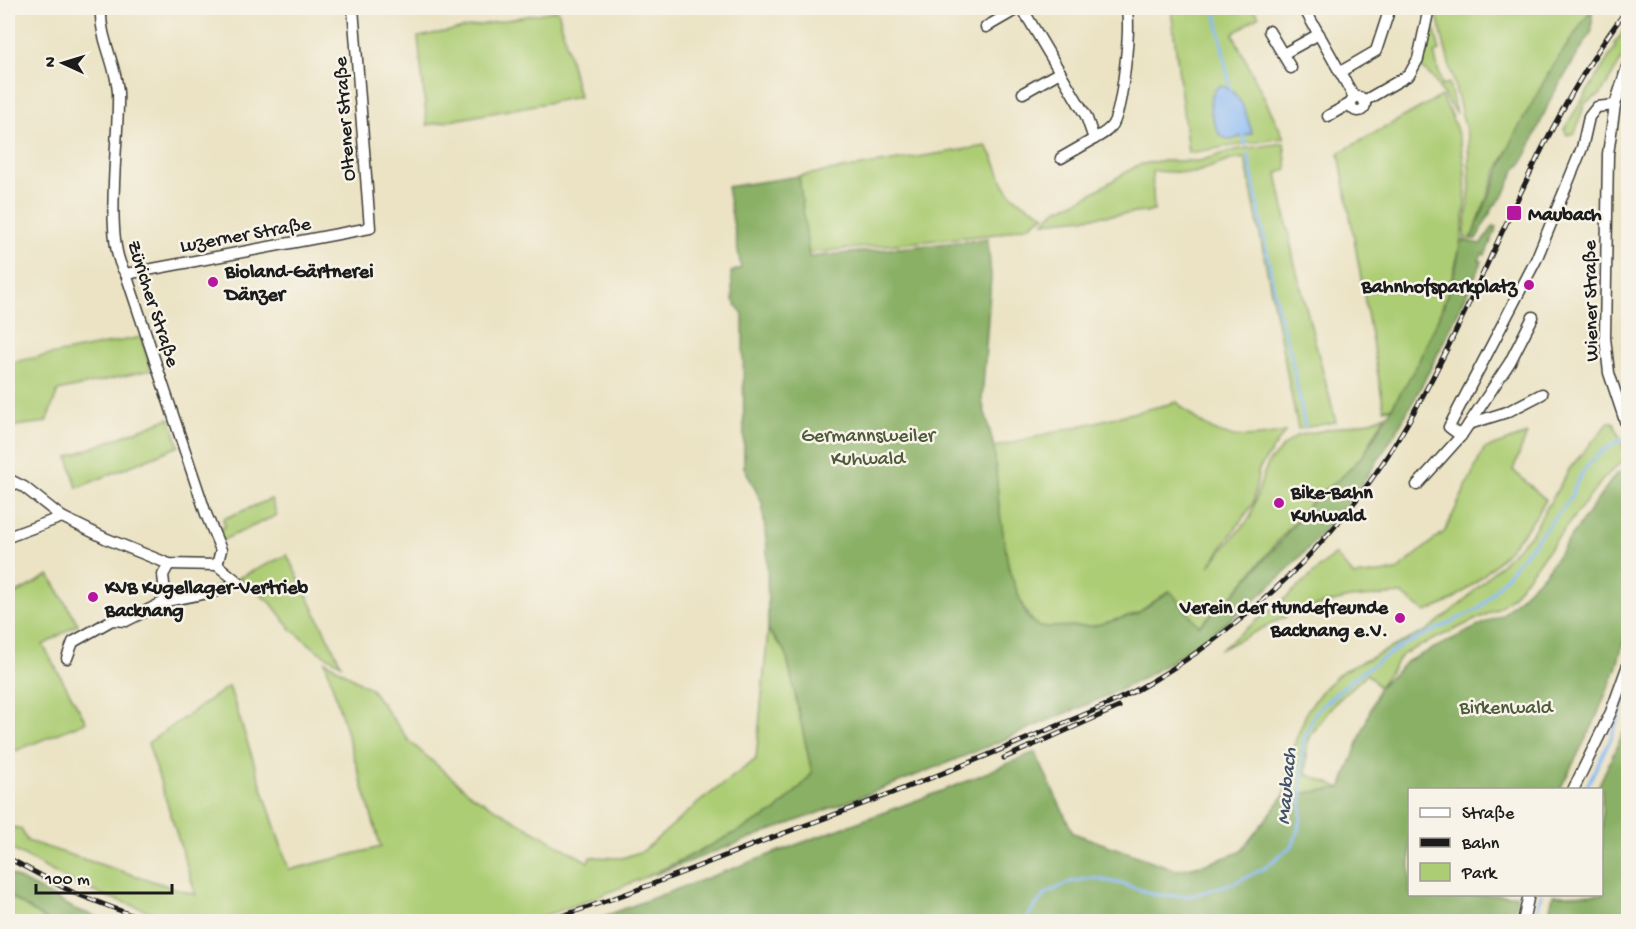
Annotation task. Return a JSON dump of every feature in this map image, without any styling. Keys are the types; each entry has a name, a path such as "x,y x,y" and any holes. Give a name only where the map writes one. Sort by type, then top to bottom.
{"street":[{"name":"Züricher Straße","path":"101,8 100,23 118,89 113,222 117,258 126,274 206,514 221,550 217,565"},
{"name":"Oltener Straße","path":"353,8 370,228"},
{"path":"986,27 1021,8 1086,116 1094,139"},
{"path":"1061,158 1111,127 1117,112 1130,26 1126,8"},
{"path":"1304,8 1356,100"},
{"path":"1340,72 1376,51 1390,8"},
{"path":"1328,116 1409,75 1418,59 1429,8"},
{"path":"1269,31 1291,68"},
{"path":"1283,54 1319,34"},
{"name":"Wiener Straße","path":"1628,428 1609,373 1605,338 1608,154 1616,105 1629,64"},
{"path":"1023,93 1060,72"},
{"path":"1461,436 1449,427 1544,242 1582,148 1589,117 1597,107 1616,105"},
{"name":"Luzerner Straße","path":"126,274 370,228"},
{"path":"1417,485 1461,436 1510,363 1533,317"},
{"path":"1469,424 1507,412 1542,394"},
{"path":"8,478 24,487 62,517 169,564 217,565 238,582 222,590 166,602 126,621 112,620 73,642 68,658"},
{"path":"8,537 62,517"},
{"path":"166,602 163,575 169,564"},
{"path":"1574,788 1603,730 1629,665"},
{"path":"1523,921 1529,896"}],"green space":[{"path":"1171,8 1253,8 1259,16 1233,34 1284,138 1188,153"},
{"path":"1435,8 1592,8 1592,13 1551,69 1497,171 1471,239 1464,238 1470,188 1468,138"},
{"path":"558,10 579,97 427,125 418,37"},
{"path":"1589,13 1592,13 1592,31 1551,98 1529,149 1521,165 1516,168 1504,195 1494,206 1476,239 1471,239 1515,134 1551,69"},
{"path":"1430,22 1433,23 1440,51 1434,53 1442,85 1449,83 1456,114 1432,77 1419,65"},
{"path":"1628,26 1628,49 1600,95 1585,103 1575,133 1567,135 1564,129 1616,46 1614,44"},
{"path":"1441,96 1457,133 1465,172 1465,213 1458,255 1446,296 1430,336 1393,407 1384,409 1339,153"},
{"path":"1284,143 1287,170 1277,173 1294,261 1336,422 1298,429 1245,158 1231,160 1194,173 1152,171 1154,211 1044,222 1056,210 1084,198 1138,165 1158,161 1199,161 1234,150"},
{"path":"986,146 994,158 1005,187 1020,201 1045,215 1028,226 997,234 808,253 799,176"},
{"name":"Germannsweiler Kuhwald","path":"799,176 809,257 988,239 991,277 982,401 994,447 999,507 1009,570 1027,617 1039,627 1094,626 1136,614 1170,591 1199,626 1230,598 1281,541 1316,496 1342,477 1364,454 1416,367 1442,310 1456,267 1461,240 1481,244 1494,226 1497,227 1485,255 1482,254 1479,260 1482,261 1417,395 1358,489 1293,564 1223,626 1145,677 1101,699 934,768 654,875 775,812 812,773 786,653 768,630 767,549 762,503 744,467 743,315 733,300 731,272 741,268 727,187"},
{"path":"141,337 151,370 58,391 46,422 8,427 8,363"},
{"path":"1177,402 1202,424 1226,435 1253,437 1285,432 1259,469 1253,504 1209,566 1250,518 1269,462 1283,447 1296,436 1375,420 1385,415 1364,454 1342,477 1316,496 1230,598 1198,626 1169,591 1136,614 1094,626 1039,627 1026,612 1016,592 1009,569 1000,517 994,447"},
{"path":"170,418 179,446 77,488 68,457"},
{"path":"1609,422 1614,422 1627,457 1604,478 1512,597 1496,610 1403,654 1379,687 1367,674 1333,705 1311,735 1307,746 1306,774 1341,788 1284,796 1290,755 1308,709 1325,687 1343,671 1426,631 1463,602 1532,533 1570,468"},
{"path":"1527,434 1513,470 1546,500 1509,549 1476,582 1459,595 1425,612 1402,594 1349,598 1297,611 1219,650 1287,597 1335,554 1354,576 1396,571 1445,531 1484,449"},
{"name":"Birkenwald","path":"1628,470 1628,626 1616,669 1593,725 1561,788 1408,788 1408,896 1517,896 1513,921 591,921 955,786 1035,752 1073,833 1177,870 1206,864 1240,852 1284,796 1341,788 1379,687 1408,661 1503,614 1545,573 1616,474"},
{"path":"271,499 277,515 221,541 218,530 225,527 223,519"},
{"path":"287,555 341,664 319,652 291,629 271,603 238,578"},
{"path":"49,575 78,624 43,645 86,722 8,754 8,598"},
{"path":"768,630 786,653 812,773 808,779 775,812 714,843 622,887 525,921 177,921 80,887 8,847 8,826 21,829 27,841 196,895 148,743 229,686 289,870 381,847 325,661 371,689 410,742 473,796 588,862 590,857 622,858 643,851 698,803 756,759"},
{"path":"1628,723 1628,921 1547,921 1553,896 1603,896 1603,788 1597,788"},
{"path":"8,873 75,909 109,921 48,921 8,895"},
{"path":"8,895 48,921 8,921"}],"water":[{"path":"1220,85 1233,93 1242,104 1252,133 1231,140 1220,136 1212,116 1210,103"}],"waterway":[{"path":"1215,8 1230,88"},
{"path":"1243,135 1246,145"},
{"path":"1248,154 1279,315 1290,351 1305,427"},
{"name":"Maubach","path":"1023,922 1045,894 1070,882 1092,878 1123,884 1155,895 1190,896 1234,883 1263,869 1293,845 1301,820 1303,742 1316,711 1356,676 1400,647 1480,608 1571,498 1585,469 1600,453 1628,437"},
{"path":"1586,788 1611,738 1628,693"},
{"path":"1535,922 1541,896"}],"railway":[{"path":"541,922 637,890 888,795 1095,710 1149,683 1185,660 1254,608 1286,578 1345,515 1395,444 1454,335 1561,112 1593,59 1628,8"},
{"path":"1004,758 1119,707"},
{"path":"8,858 74,893 150,922"}],"place":[{"name":"Maubach","path":"1514,213"},
{"name":"Bioland-Gärtnerei Dänzer","path":"213,282"},
{"name":"Bahnhofsparkplatz","path":"1529,285"},
{"name":"Bike-Bahn Kuhwald","path":"1279,503"},
{"name":"KVB Kugellager-Vertrieb Backnang","path":"93,597"},
{"name":"Verein der Hundefreunde Backnang e.V.","path":"1400,618"}]}
